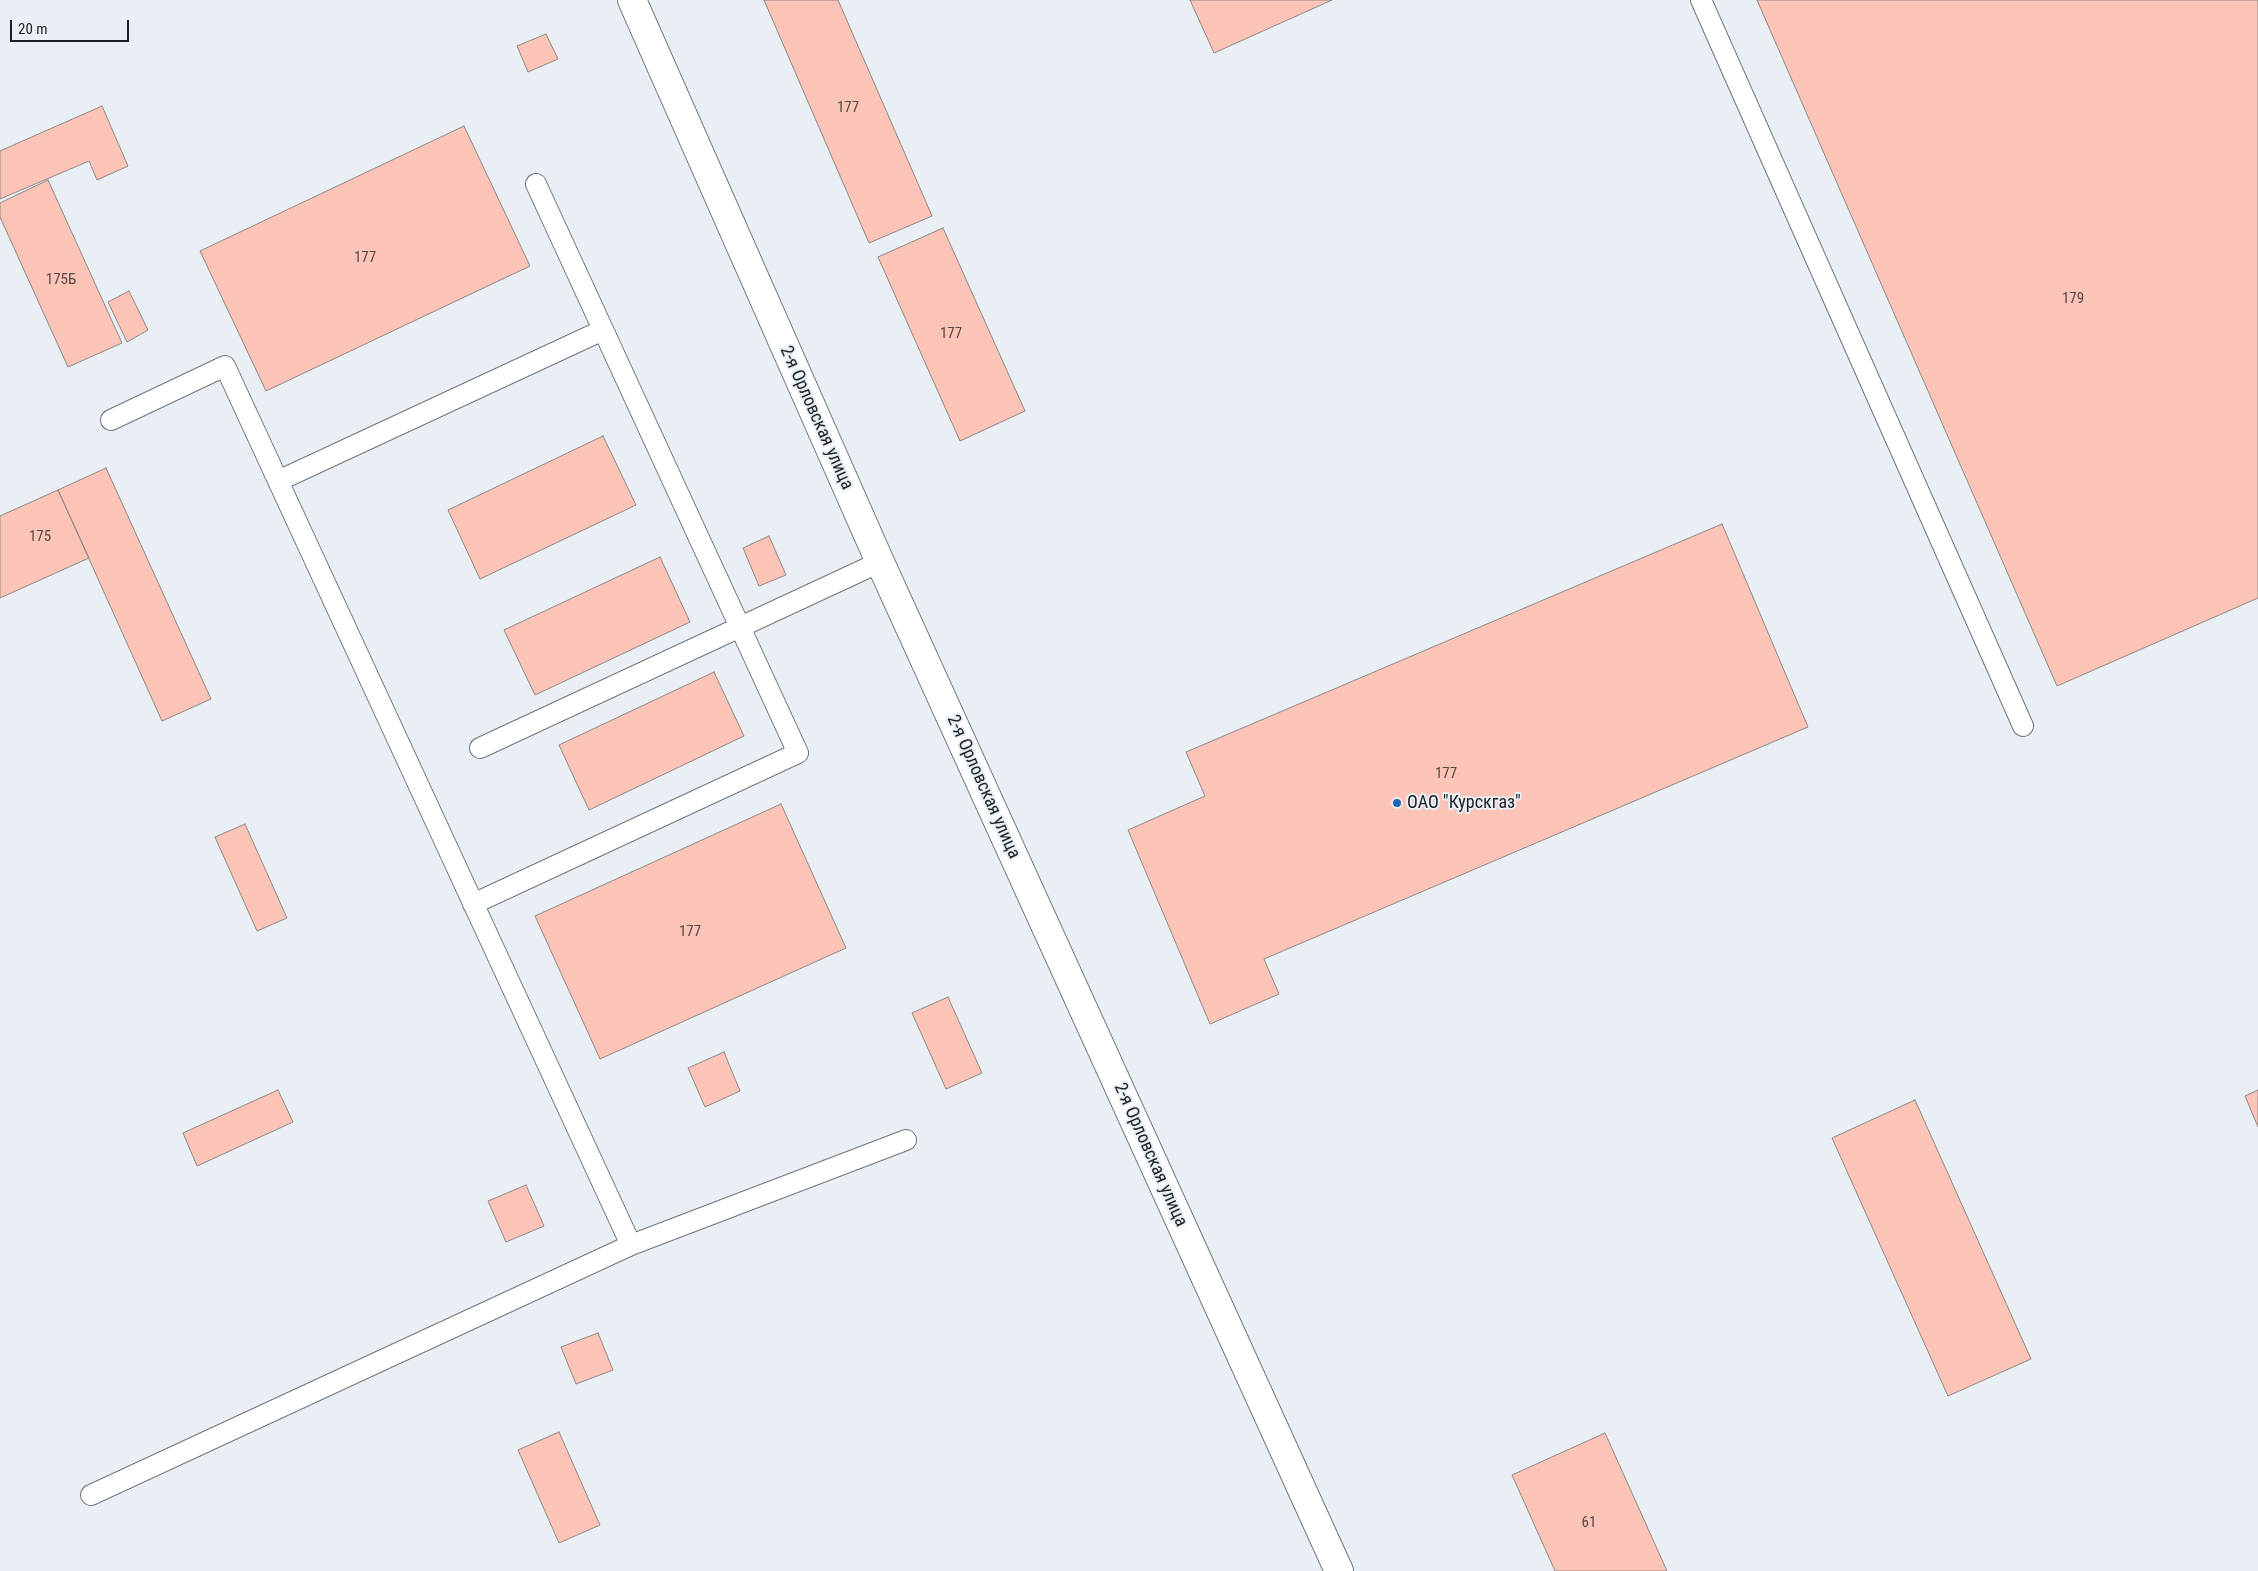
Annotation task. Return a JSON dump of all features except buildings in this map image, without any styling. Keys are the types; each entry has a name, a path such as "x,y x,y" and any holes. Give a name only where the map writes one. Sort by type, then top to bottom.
{"street":[{"name":"2-я Орловская улица","path":"632,0 880,562 1339,1571"}],"lane":[{"path":"1701,0 2023,726"},
{"path":"473,904 798,753 536,184"},
{"path":"278,481 603,330"},
{"path":"111,420 225,366 631,1245"},
{"path":"480,748 880,562"},
{"path":"91,1495 631,1245 906,1140"}],"place":[{"name":"ОАО \"Курскгаз\"","path":"1397,803"}]}
